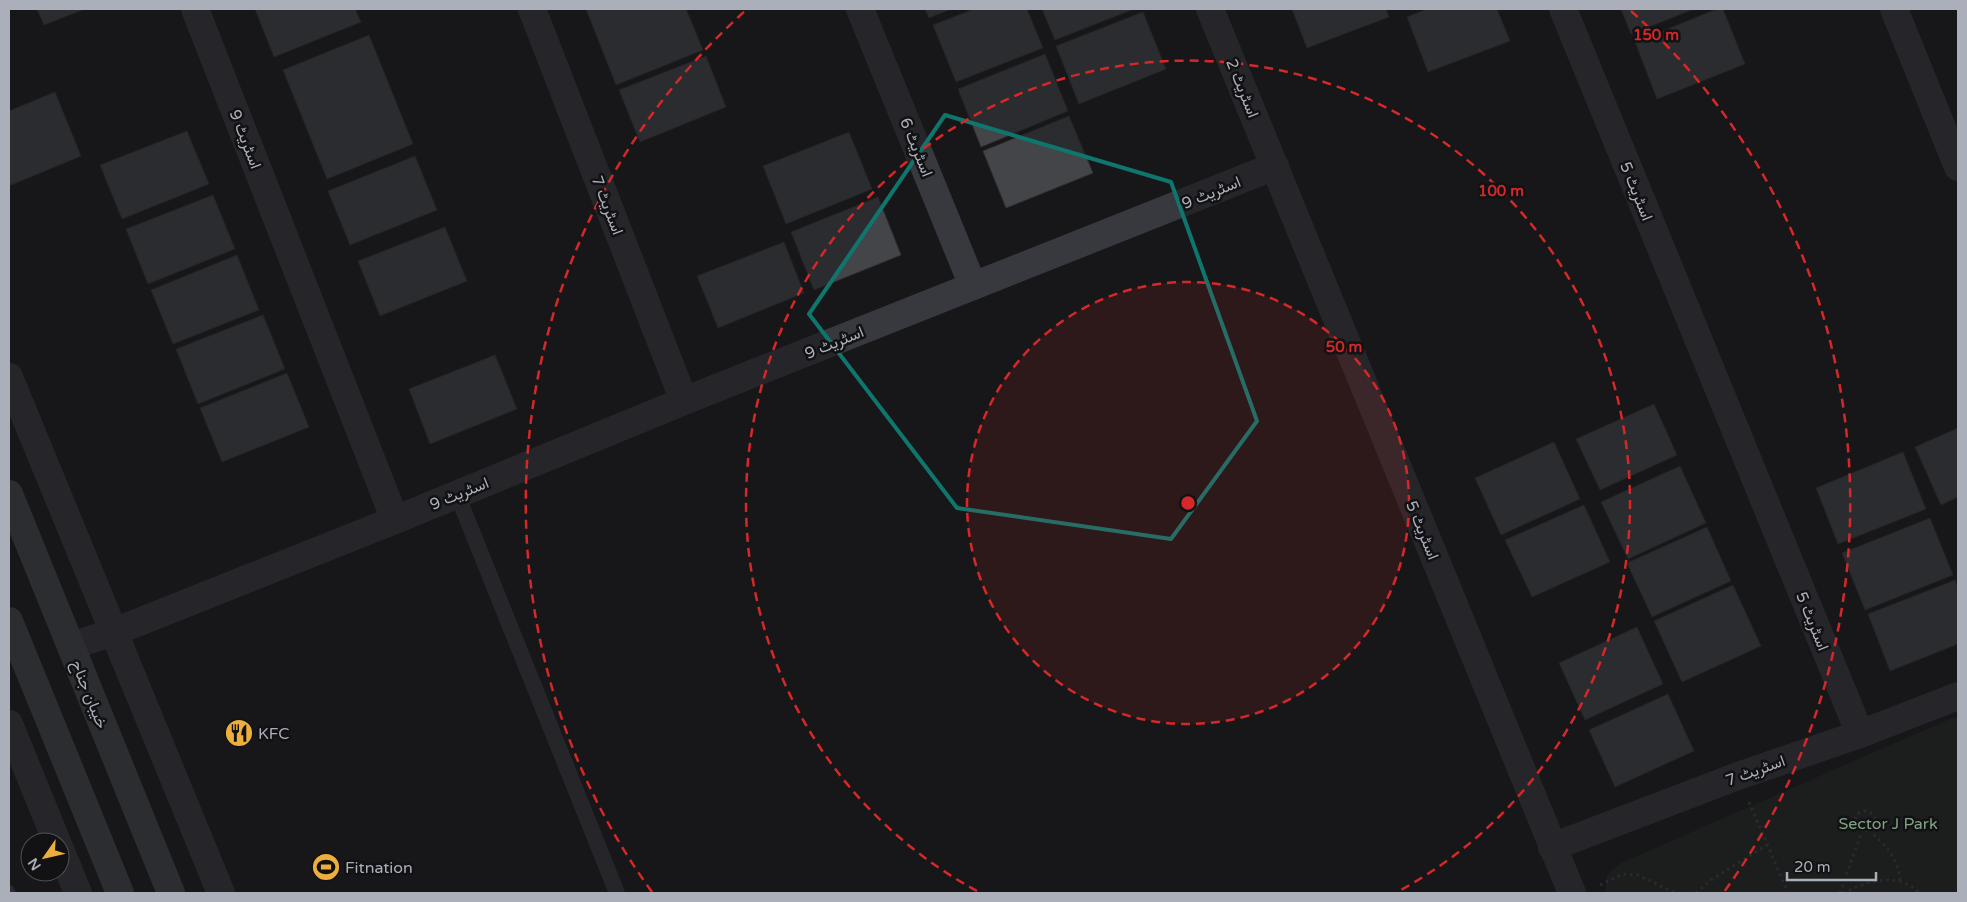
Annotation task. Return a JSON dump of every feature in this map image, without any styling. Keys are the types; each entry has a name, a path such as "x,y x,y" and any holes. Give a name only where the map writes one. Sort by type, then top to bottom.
{"main road":[{"name":"خیبان جناح","path":"9,494 171,893"},
{"path":"9,621 120,893"}],"street":[{"name":"اسٹریٹ 9","path":"195,9 395,520"},
{"name":"اسٹریٹ 7","path":"532,9 684,402"},
{"name":"اسٹریٹ 6","path":"860,9 973,286"},
{"name":"اسٹریٹ 2","path":"1210,9 1275,166"},
{"name":"اسٹریٹ 5","path":"1563,9 1860,734"},
{"path":"1894,9 1958,167"},
{"name":"اسٹریٹ 9","path":"71,646 114,632 395,520 684,402 1275,166"},
{"name":"اسٹریٹ 5","path":"1275,166 1572,893"},
{"path":"9,377 221,893"},
{"name":"اسٹریٹ 7","path":"1552,847 1738,776 1860,734 1958,696"},
{"path":"9,724 53,832"},
{"path":"70,873 78,893"}],"lane":[{"path":"457,494 617,893"}],"path":[{"path":"1738,776 1788,893"},
{"path":"1869,812 1875,821 1873,827 1862,831 1857,828 1855,817 1858,813 1869,812"},
{"path":"1869,830 1894,856 1900,871 1900,881"},
{"path":"1841,893 1862,831"},
{"path":"1696,893 1710,880 1767,845"},
{"path":"1598,886 1623,874 1638,875 1675,893"},
{"path":"1841,893 1882,879 1900,881 1912,886 1920,893"}],"highlighted area":[{"path":"945,115 1171,182 1257,421 1171,539 957,508 809,314"}],"green space":[{"name":"Sector J Park","path":"1958,717 1958,893 1605,893 1607,875 1621,863"}],"building":[{"path":"37,9 85,9 44,25"},
{"path":"255,9 355,9 361,22 274,57"},
{"path":"586,9 686,9 703,50 616,85"},
{"path":"925,9 951,9 929,18"},
{"path":"974,9 1027,9 1043,48 956,82 933,25"},
{"path":"1042,9 1134,9 1055,40"},
{"path":"1292,9 1386,9 1389,17 1307,48"},
{"path":"1427,9 1497,9 1510,41 1428,72 1407,17"},
{"path":"1621,9 1694,9 1631,34"},
{"path":"1717,9 1723,9 1745,64 1657,99 1635,42"},
{"path":"1143,12 1166,69 1079,104 1056,46"},
{"path":"369,35 413,144 327,179 283,70"},
{"path":"1045,54 1068,111 981,147 958,89"},
{"path":"706,56 726,107 640,142 619,90"},
{"path":"55,92 81,156 9,186 9,111"},
{"path":"1069,116 1093,173 1006,208 983,151"},
{"path":"187,131 209,184 122,219 100,165"},
{"path":"849,132 872,189 786,224 763,166"},
{"path":"415,156 437,210 350,245 328,191"},
{"path":"213,195 235,249 148,284 126,229"},
{"path":"878,197 901,255 814,290 791,232"},
{"path":"445,227 467,281 380,316 358,261"},
{"path":"784,242 804,293 718,328 697,276"},
{"path":"237,255 259,310 173,344 151,290"},
{"path":"263,315 285,369 198,404 176,349"},
{"path":"495,355 517,409 430,444 409,389"},
{"path":"287,373 309,427 222,462 200,408"},
{"path":"1654,404 1677,455 1600,490 1576,439"},
{"path":"1958,428 1958,497 1941,505 1915,447"},
{"path":"1554,442 1580,499 1501,535 1475,478"},
{"path":"1903,452 1926,509 1838,544 1816,488"},
{"path":"1680,466 1706,523 1628,559 1601,502"},
{"path":"1584,505 1610,562 1532,597 1505,540"},
{"path":"1930,518 1953,575 1865,610 1842,553"},
{"path":"1707,527 1731,581 1652,617 1627,563"},
{"path":"1955,580 1958,587 1958,644 1890,671 1868,614"},
{"path":"1733,585 1761,646 1682,682 1654,621"},
{"path":"1637,627 1663,684 1585,720 1559,663"},
{"path":"1668,694 1694,751 1615,787 1589,730"},
{"path":"12,885 16,893 9,893 9,887"}],"place":[{"name":"KFC","path":"239,733"},
{"name":"Fitnation","path":"326,867"}]}
